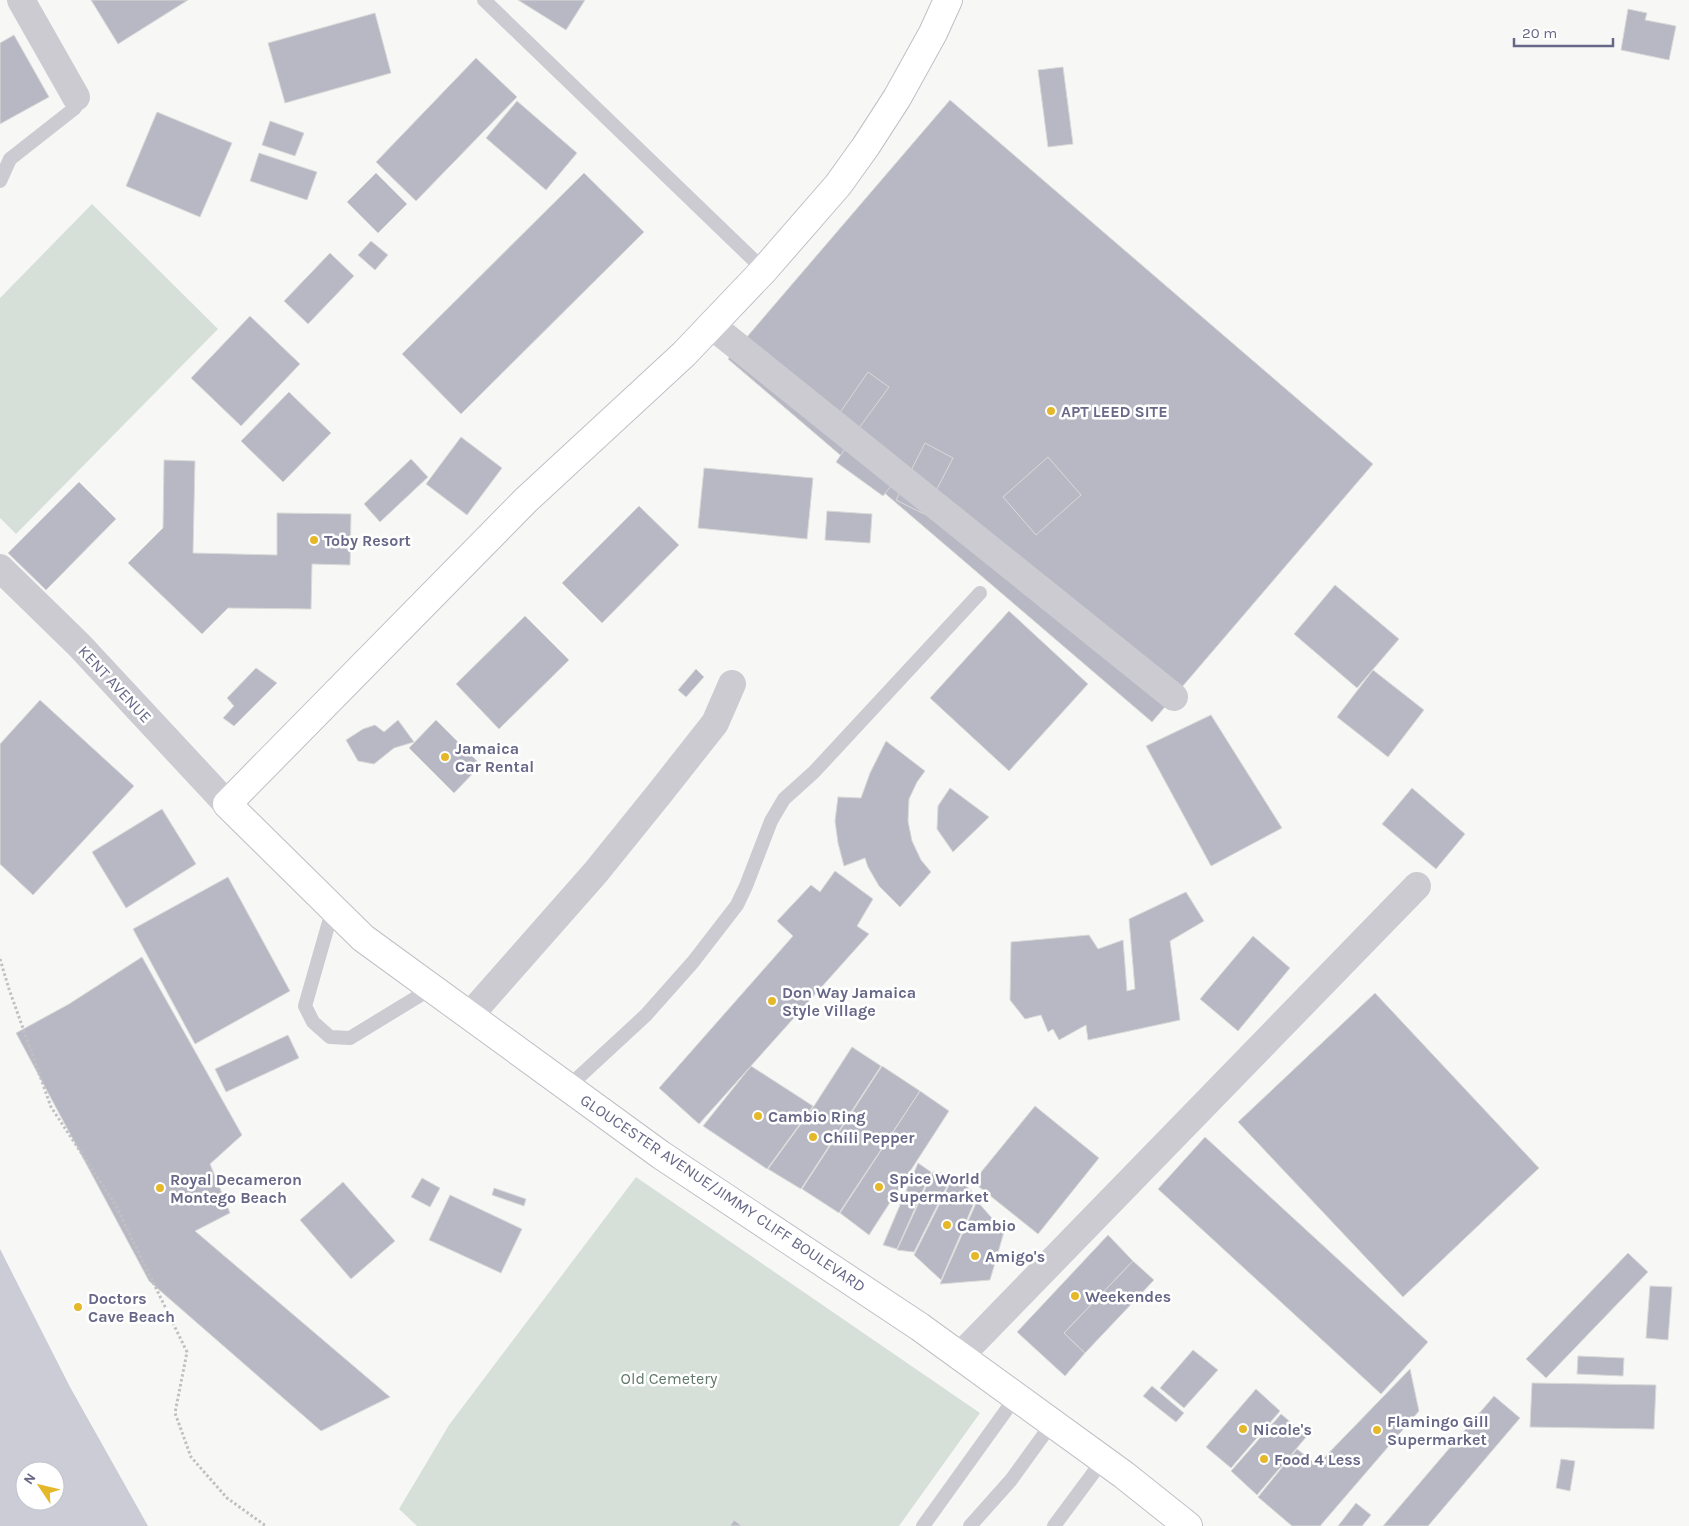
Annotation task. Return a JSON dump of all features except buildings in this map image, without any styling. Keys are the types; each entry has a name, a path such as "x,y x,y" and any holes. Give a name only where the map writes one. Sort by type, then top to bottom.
{"main road":[{"path":"227,804 526,500 684,354 764,270 838,185 866,146 897,98 933,33 948,0"},
{"name":"GLOUCESTER AVENUE/JIMMY CLIFF BOULEVARD","path":"227,804 363,938 661,1155 920,1327 1016,1398 1053,1422 1188,1526"}],"street":[{"path":"21,0 76,97"},
{"path":"711,325 1174,696"},
{"name":"KENT AVENUE","path":"0,568 79,645 227,804"},
{"path":"470,1015 596,872 659,794 715,723 732,684"},
{"path":"960,1356 1417,886"}],"lane":[{"path":"484,0 764,270"},
{"path":"0,181 10,159 75,108 76,97"},
{"path":"568,1087 646,1015 693,962 737,905 771,821 784,799 814,772 980,593"},
{"path":"333,908 305,1006 313,1022 330,1036 350,1038 432,988"},
{"path":"923,1526 1016,1398"},
{"path":"970,1526 1011,1480 1053,1422"},
{"path":"1054,1526 1103,1460"}],"path":[{"path":"0,959 51,1107 115,1204 187,1352 175,1413 191,1457 227,1498 266,1526"}],"green space":[{"path":"92,204 218,329 16,534 0,518 0,298"},
{"name":"Old Cemetery","path":"636,1177 980,1413 899,1526 417,1526 399,1509 449,1425"}],"shaded area":[{"path":"0,1249 70,1387 148,1526 0,1526"}],"place":[{"name":"APT LEED SITE","path":"1051,411"},
{"name":"Toby Resort","path":"314,540"},
{"name":"Jamaica Car Rental","path":"445,757"},
{"name":"Don Way Jamaica Style Village","path":"772,1001"},
{"name":"Cambio Ring","path":"758,1116"},
{"name":"Chili Pepper","path":"813,1137"},
{"name":"Spice World Supermarket","path":"879,1187"},
{"name":"Royal Decameron Montego Beach","path":"160,1188"},
{"name":"Cambio","path":"947,1225"},
{"name":"Amigo's","path":"975,1256"},
{"name":"Weekendes","path":"1075,1296"},
{"name":"Doctors Cave Beach","path":"78,1307"},
{"name":"Nicole's","path":"1243,1429"},
{"name":"Flamingo Gill Supermarket","path":"1377,1430"},
{"name":"Food 4 Less","path":"1264,1459"}]}
